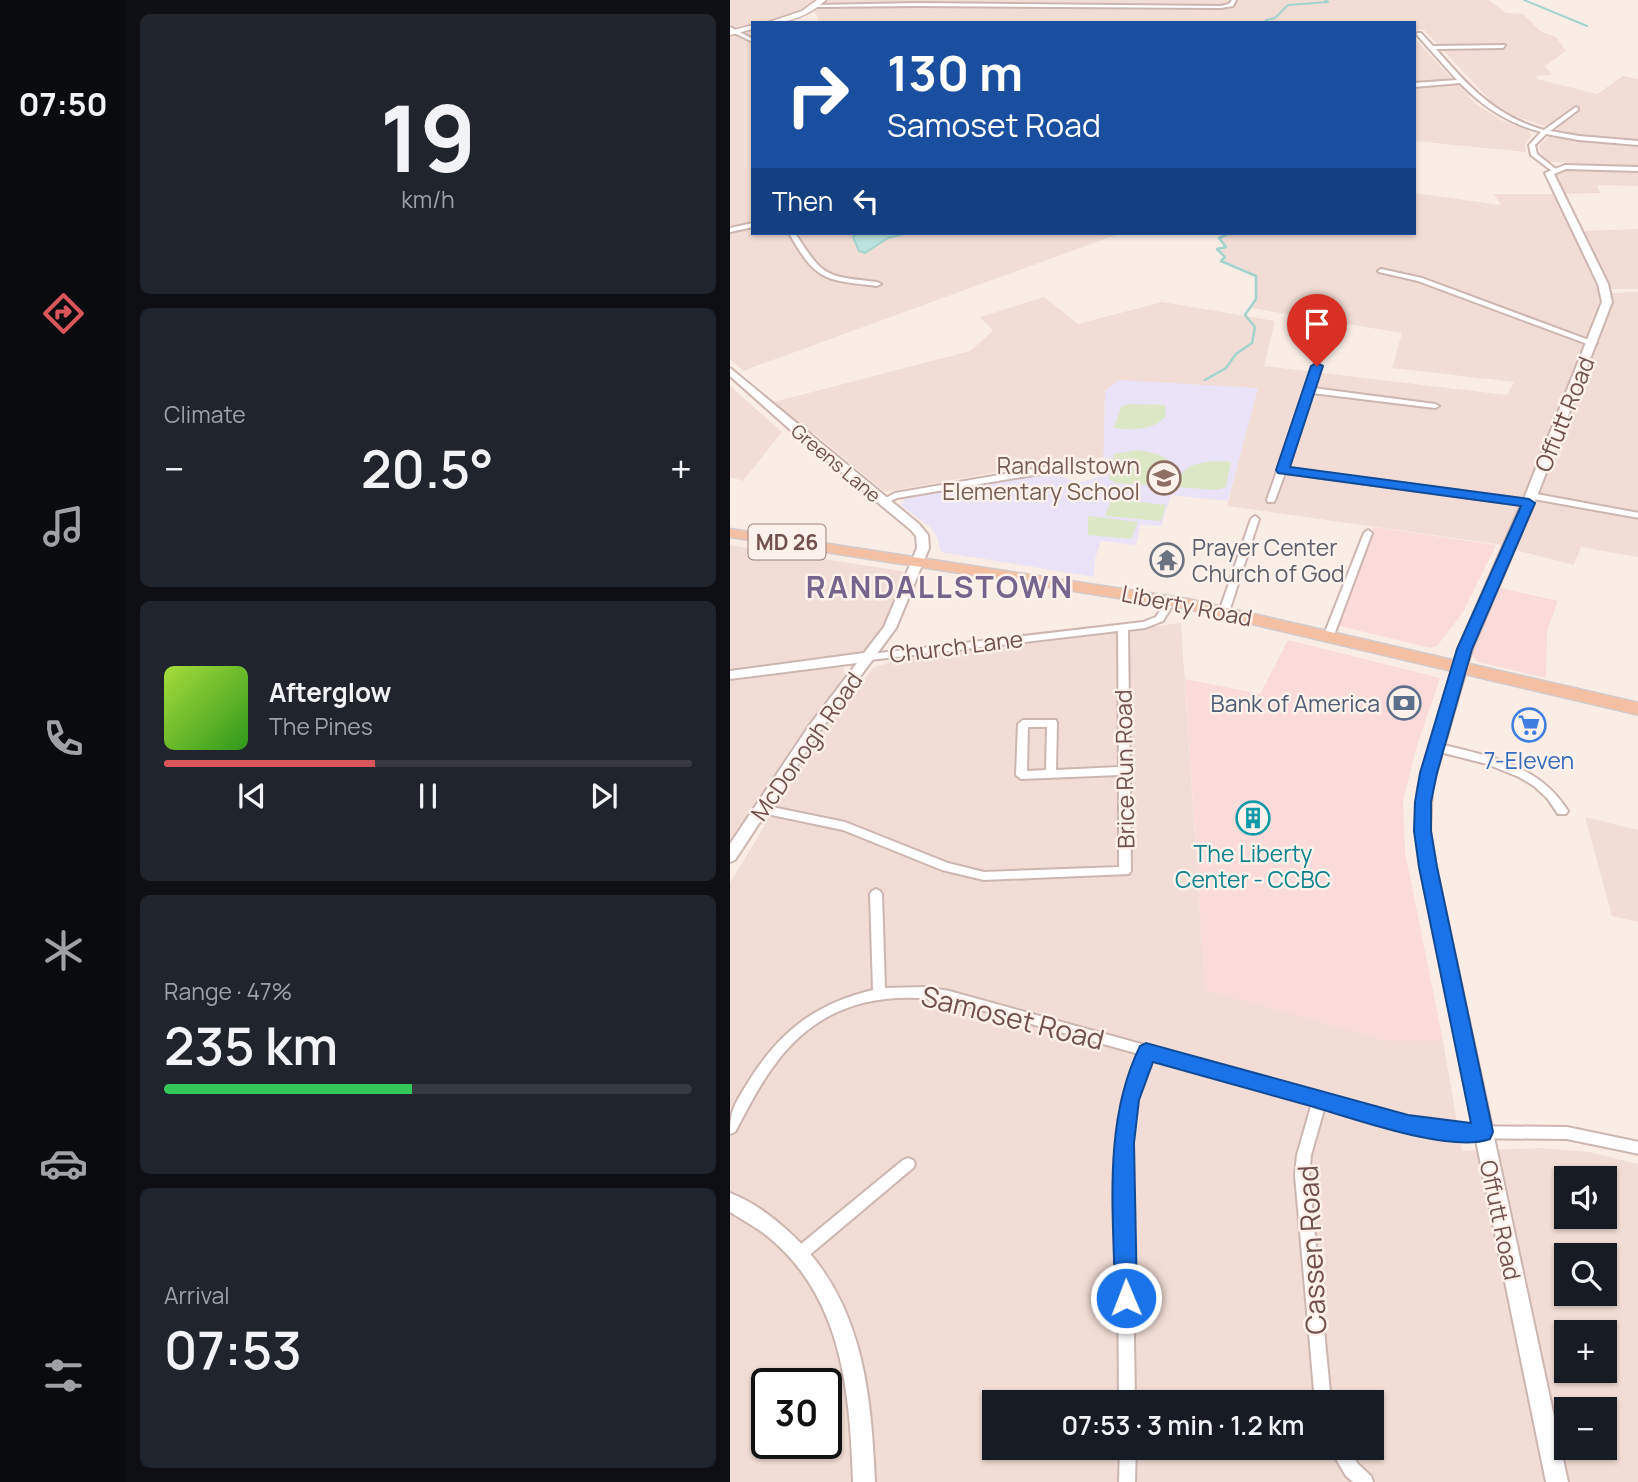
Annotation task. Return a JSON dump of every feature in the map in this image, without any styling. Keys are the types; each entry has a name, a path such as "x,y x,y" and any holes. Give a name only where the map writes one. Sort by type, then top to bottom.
{"main road":[{"path":"777,21 805,13 819,3"},
{"path":"733,31 751,27"},
{"name":"Liberty Road","path":"730,533 1170,601 1329,635 1638,709"}],"street":[{"path":"819,3 964,3 1104,8 1221,7 1231,5 1233,0"},
{"path":"733,31 751,40"},
{"path":"1419,34 1484,103 1499,113 1547,131 1578,138 1638,143"},
{"path":"1432,48 1482,44 1503,46"},
{"path":"1416,85 1462,81"},
{"path":"1576,109 1536,139 1532,150 1540,161 1554,170 1570,167 1638,169"},
{"name":"Offutt Road","path":"1554,170 1549,177 1606,291 1606,306 1530,499 1474,625 1436,747 1423,802 1424,845 1557,1482"},
{"path":"730,230 751,225"},
{"path":"793,235 819,274 833,279 877,284"},
{"path":"1381,271 1420,279 1593,343"},
{"path":"1271,500 1317,366"},
{"name":"Greens Lane","path":"730,371 922,536 923,548 919,562"},
{"path":"1310,390 1435,405"},
{"path":"882,502 895,496 1051,469 1082,470"},
{"path":"1282,470 1530,499 1638,516"},
{"path":"1224,612 1255,519"},
{"path":"1329,635 1368,533"},
{"name":"McDonogh Road","path":"730,856 828,709 870,657 894,621 919,562"},
{"name":"Church Lane","path":"730,674 1123,628 1160,620 1170,601"},
{"name":"Brice Run Road","path":"762,808 845,825 946,867 974,874 1003,876 1125,871 1123,628"},
{"path":"1051,773 1052,723 1023,724 1021,775 1124,771"},
{"path":"1436,747 1526,774 1546,788 1562,811"},
{"path":"876,894 879,992"},
{"name":"Samoset Road","path":"730,1128 760,1074 788,1039 828,1010 879,992 904,990 949,996 1428,1129 1567,1133 1638,1147"},
{"path":"1127,1390 1124,1143 1129,1100 1146,1052"},
{"name":"Cassen Road","path":"1320,1099 1302,1175 1322,1390"},
{"path":"801,1253 908,1164"},
{"path":"730,1202 760,1218 801,1253 829,1294 855,1364 861,1399 864,1482"},
{"path":"1127,1482 1128,1460"},
{"path":"1345,1460 1365,1482"}],"shaded area":[{"path":"730,0 819,0 804,12 772,21 751,21 751,27 730,32"},
{"path":"825,0 1489,0 1506,13 1523,14 1540,31 1556,37 1566,51 1545,66 1552,75 1536,76 1537,79 1597,94 1623,76 1638,79 1638,166 1549,162 1542,155 1539,146 1556,130 1515,116 1492,102 1423,29 1416,31 1416,21 819,21 814,11"},
{"path":"751,30 751,235 1116,235 743,371 730,359 730,35"},
{"path":"1416,40 1476,104 1501,120 1528,130 1532,135 1525,144 1526,152 1416,141"},
{"path":"1561,171 1638,172 1638,186 1597,185 1600,193 1565,194 1555,175"},
{"path":"1416,193 1501,205 1494,194 1556,194 1598,282 1603,303 1524,500 1503,545 1227,506 1257,388 1105,392 1104,457 1032,470 1030,466 885,492 814,433 807,434 770,403 970,351 993,331 980,317 1044,297 1078,324 1162,302 1275,321 1264,366 1507,395 1514,382 1392,368 1402,333 1251,308 1255,299 1256,276 1238,266 1221,261 1225,257 1217,249 1226,247 1219,238 1226,235 1416,235"},
{"path":"1638,229 1638,289 1608,289 1580,231"},
{"path":"1638,292 1638,557 1581,547 1574,565 1515,550 1597,342 1608,310 1610,293"},
{"name":"Randallstown Elementary School","path":"1119,380 1258,388 1228,501 1171,495 1161,526 1140,525 1136,545 1101,541 1095,559 1094,577 941,552 937,537 930,527 901,505 906,498 1056,472 1066,479 1082,482 1098,477 1103,470 1105,391"},
{"path":"730,386 782,432 743,481 730,477"},
{"path":"1373,527 1496,545 1463,612 1437,646 1430,648 1336,625"},
{"path":"730,545 902,571 906,576 880,634 864,652 730,671"},
{"path":"1497,587 1558,601 1547,631 1546,678 1478,662 1470,654"},
{"path":"1181,623 1205,989 1389,1041 1443,1041 1462,1151 1542,1148 1589,1152 1638,1164 1638,1482 730,1482 730,883 765,825 758,823 821,726 825,727 873,668 890,662 890,659"},
{"path":"1288,640 1440,678 1416,749 1403,801 1405,852 1443,1041 1389,1041 1205,990 1185,679 1260,694"},
{"path":"818,667 843,668 846,676 730,848 730,678"},
{"path":"1585,817 1638,830 1638,922 1612,916"}],"green space":[{"path":"1128,404 1165,405 1166,416 1149,427 1114,428 1121,407"},
{"path":"1139,450 1160,455 1168,460 1170,472 1164,486 1116,483 1109,479 1114,454"},
{"path":"1214,461 1231,462 1226,487 1216,490 1177,487 1185,470"},
{"path":"1112,499 1166,505 1161,521 1105,516"},
{"path":"1088,516 1138,522 1131,539 1088,535"}],"water":[{"path":"901,235 888,238 865,253 859,251 853,237"}],"waterway":[{"path":"1266,21 1275,18 1288,5 1328,2 1325,0"},
{"path":"1524,0 1587,26"},
{"path":"1205,380 1226,368 1236,354 1252,343 1255,327 1245,315 1256,299 1256,276 1221,261 1225,257 1217,249 1226,247 1219,238 1226,235"}],"place":[{"name":"Randallstown Elementary School","path":"1164,478"},
{"name":"Prayer Center Church of God","path":"1167,560"},
{"name":"Bank of America","path":"1404,703"},
{"name":"7-Eleven","path":"1529,725"},
{"name":"The Liberty Center - CCBC","path":"1253,818"}],"district":[{"name":"RANDALLSTOWN","path":"940,586"}],"route":[{"path":"1126,1298 1124,1143 1129,1100 1146,1052 1428,1129 1483,1132 1428,867 1422,815 1428,773 1465,649 1529,503 1282,470 1317,366"}]}
